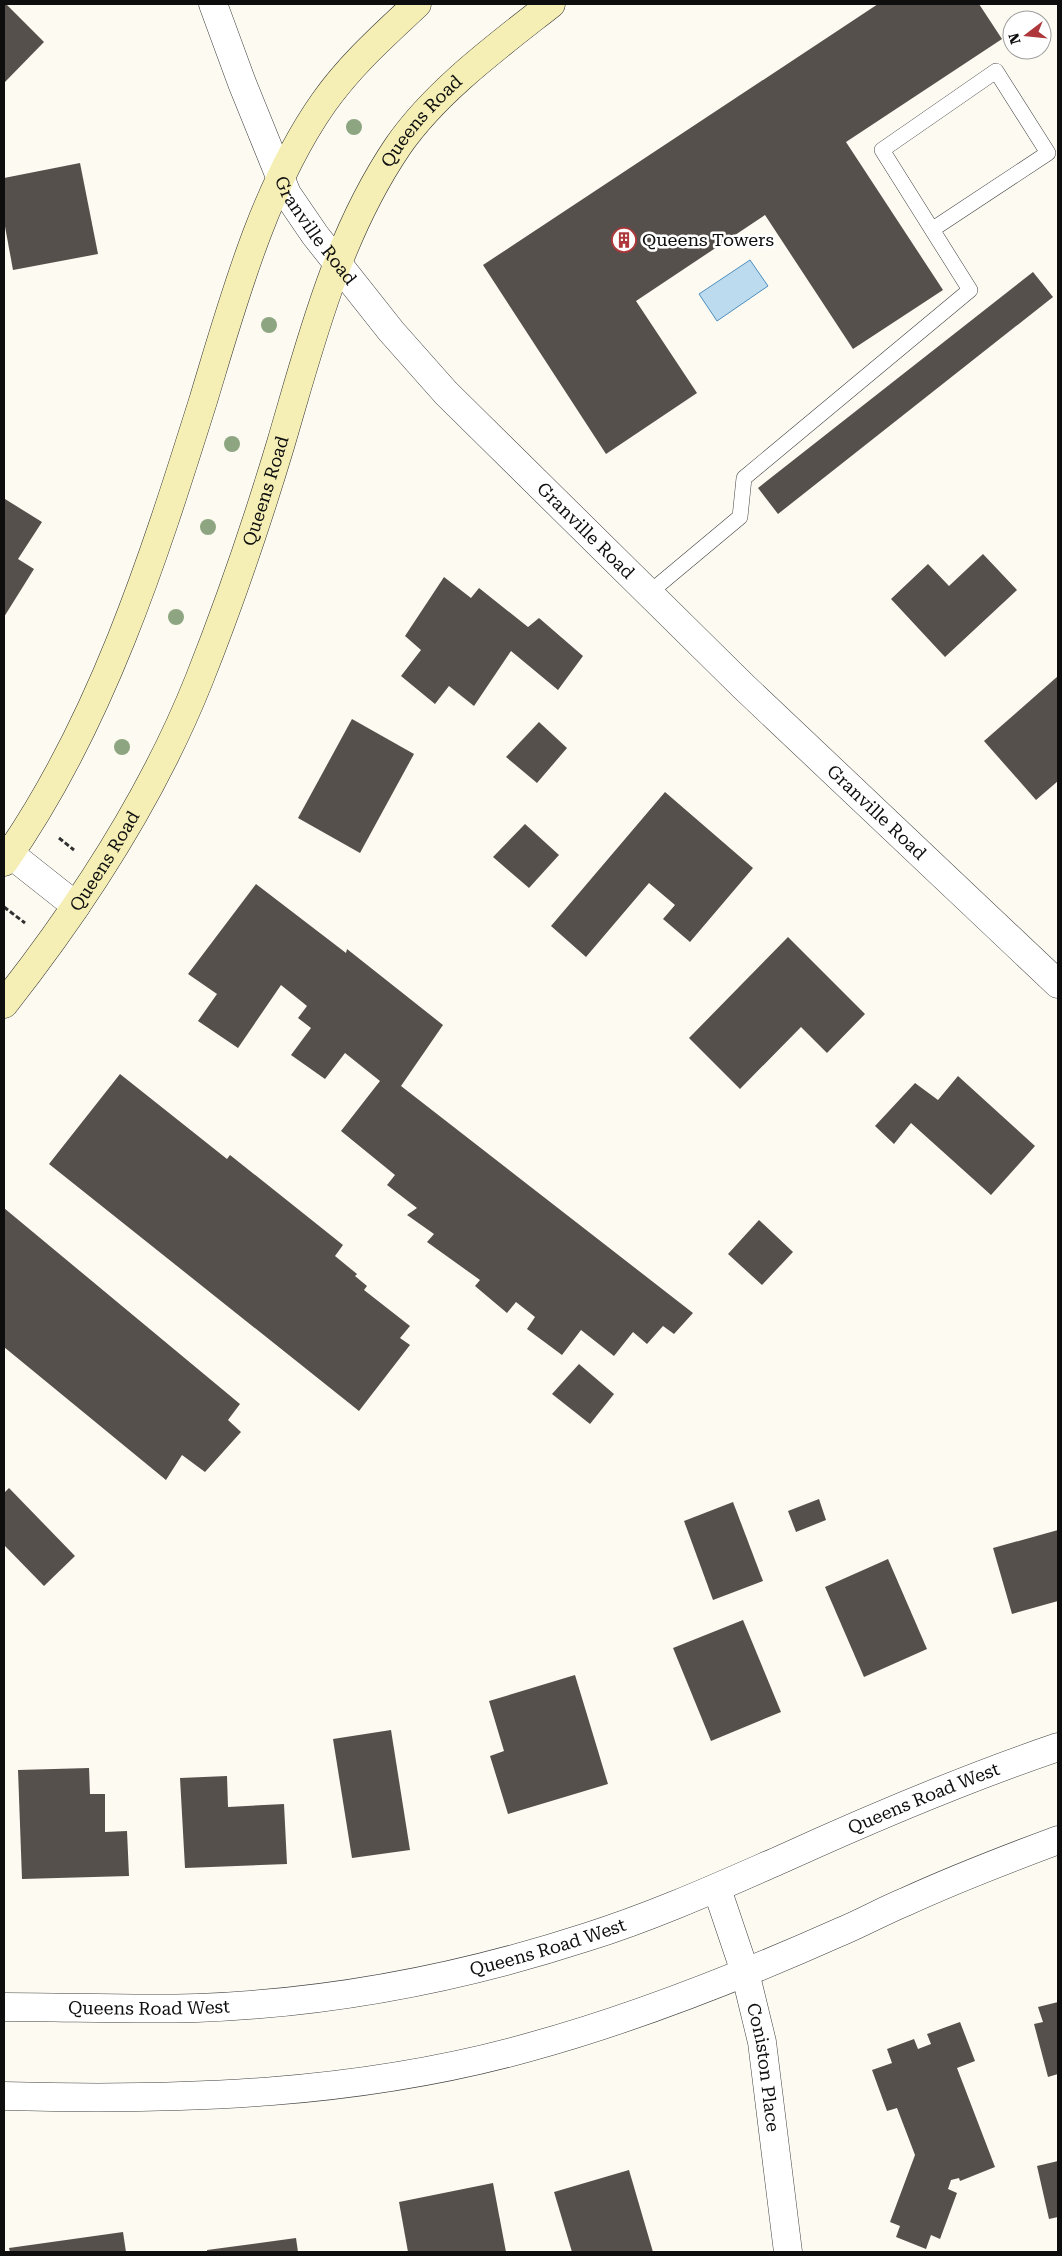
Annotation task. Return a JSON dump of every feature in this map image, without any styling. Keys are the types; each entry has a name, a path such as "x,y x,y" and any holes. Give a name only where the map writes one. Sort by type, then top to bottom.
{"main road":[{"path":"6,855 60,769 112,662 139,595 165,521 239,283 280,180 318,111 350,68 417,4"},
{"name":"Queens Road","path":"4,1004 76,906 128,826 181,724 233,589 266,492 337,262 364,202 412,128 471,70 551,4"}],"street":[{"name":"Granville Road","path":"213,4 280,180 298,211 391,331 446,393 649,593 870,809 1058,984"},
{"path":"6,855 76,906"},
{"name":"Queens Road West","path":"4,2007 199,2008 314,1997 424,1981 469,1971 588,1937 717,1889 907,1805 1058,1747"},
{"path":"4,2096 218,2095 317,2086 394,2076 470,2062 538,2045 679,1999 840,1932 905,1901 1058,1840"},
{"name":"Coniston Place","path":"717,1889 745,1972 764,2051 788,2252"}],"lane":[{"path":"649,593 740,517 744,478 970,290 882,150 996,71 1048,153 933,229"}],"path":[{"path":"56,835 77,852"},
{"path":"4,907 27,925"}],"water":[{"path":"750,260 768,286 717,321 699,294"}],"building":[{"path":"4,4 44,42 4,83"},
{"name":"Queens Towers","path":"878,4 979,4 1002,39 846,142 943,290 853,349 765,215 636,301 697,393 606,454 483,265"},
{"path":"80,163 98,254 13,270 4,221 4,178"},
{"path":"1033,272 1053,297 778,514 758,488"},
{"path":"5,499 42,522 18,559 34,569 4,617"},
{"path":"983,554 1017,590 945,657 891,599 928,564 949,586"},
{"path":"444,577 471,598 479,588 528,627 539,618 583,656 558,690 511,651 474,706 449,686 435,704 401,676 421,650 405,636"},
{"path":"1058,676 1058,781 1036,800 984,741"},
{"path":"352,719 414,754 360,853 298,818"},
{"path":"539,722 567,748 537,783 506,757"},
{"path":"665,792 753,868 690,942 663,919 675,905 649,883 586,957 551,926"},
{"path":"525,824 559,855 529,888 493,857"},
{"path":"256,884 346,953 347,949 443,1025 401,1086 693,1313 674,1334 663,1326 647,1344 633,1332 614,1356 581,1330 562,1355 527,1329 535,1317 516,1302 507,1313 475,1286 480,1280 427,1242 434,1234 407,1215 417,1208 387,1185 395,1175 341,1131 380,1081 345,1053 325,1079 291,1055 311,1028 298,1018 307,1006 281,985 238,1048 198,1021 217,994 188,974"},
{"path":"788,937 865,1014 827,1053 801,1027 740,1089 689,1038"},
{"path":"120,1074 227,1159 230,1155 343,1245 335,1256 357,1274 355,1276 367,1286 364,1290 410,1326 400,1338 410,1345 359,1411 49,1164"},
{"path":"958,1076 1035,1146 991,1195 911,1123 894,1144 875,1126 915,1083 938,1100"},
{"path":"4,1208 240,1404 228,1420 241,1432 205,1472 182,1455 166,1480 4,1347"},
{"path":"759,1220 793,1252 762,1285 728,1254"},
{"path":"579,1364 614,1394 590,1424 552,1394"},
{"path":"9,1488 75,1556 44,1586 4,1545 4,1493"},
{"path":"819,1499 826,1520 796,1532 788,1511"},
{"path":"733,1502 763,1581 713,1600 684,1521"},
{"path":"1058,1530 1058,1601 1012,1614 993,1548"},
{"path":"888,1559 927,1649 864,1677 825,1587"},
{"path":"743,1620 781,1712 711,1741 673,1648"},
{"path":"575,1675 608,1784 508,1814 490,1756 504,1751 489,1701"},
{"path":"391,1730 410,1850 352,1858 333,1739"},
{"path":"89,1768 90,1794 105,1794 105,1832 127,1831 129,1876 22,1879 18,1770"},
{"path":"227,1776 228,1807 284,1804 287,1864 185,1868 180,1778"},
{"path":"1058,2002 1058,2074 1048,2077 1034,2024 1043,2022 1038,2007"},
{"path":"960,2022 975,2061 957,2068 995,2167 960,2181 959,2178 951,2180 948,2189 957,2193 940,2239 931,2235 926,2249 896,2237 900,2226 890,2222 915,2155 897,2108 887,2111 872,2070 892,2063 887,2049 914,2039 918,2049 931,2044 927,2034"},
{"path":"1058,2161 1058,2217 1049,2219 1037,2166"},
{"path":"629,2170 653,2252 572,2252 554,2192"},
{"path":"493,2183 506,2252 408,2252 399,2202"},
{"path":"123,2232 126,2252 10,2252 9,2248"},
{"path":"296,2238 298,2252 207,2252 207,2250"}],"place":[{"name":"Queens Towers","path":"624,240"}]}
